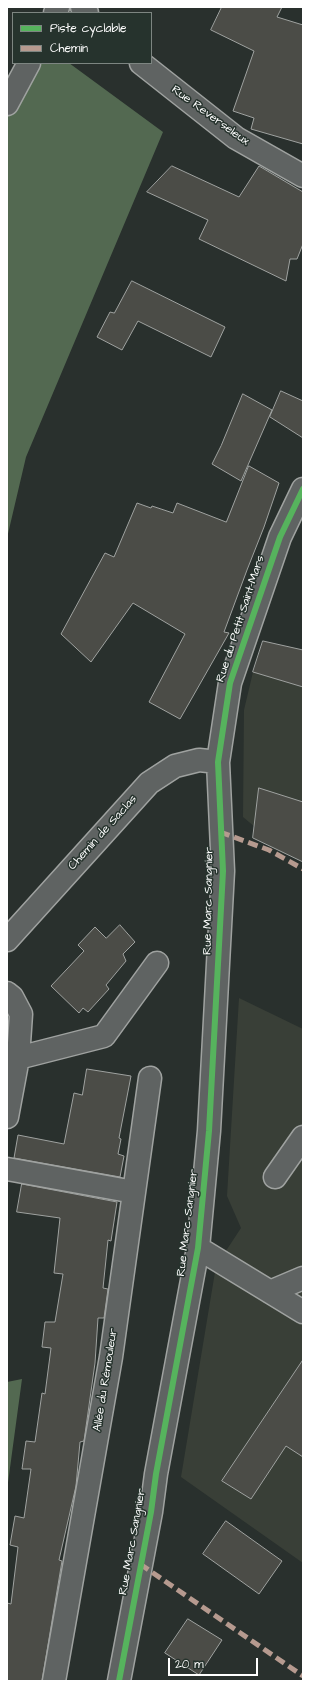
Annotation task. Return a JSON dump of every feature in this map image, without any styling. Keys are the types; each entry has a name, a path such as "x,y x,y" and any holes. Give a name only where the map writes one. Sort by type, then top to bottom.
{"street":[{"path":"7,104 28,64"},
{"name":"Rue Reverseleux","path":"142,64 236,138 303,176"},
{"name":"Rue du Petit Saint-Mars","path":"218,762 230,683 280,537 303,489"},
{"name":"Chemin de Saclas","path":"7,940 149,783 175,766 199,760 218,762"},
{"name":"Rue Marc Sangnier","path":"119,1681 198,1248 209,1131 223,870 218,762"},
{"path":"18,1058 104,1036 157,963"},
{"path":"7,993 12,997 21,1014 18,1058 7,1117"},
{"name":"Allée du Rémouleur","path":"54,1681 111,1357 150,1078"},
{"path":"275,1177 303,1137"},
{"path":"7,1169 134,1192"},
{"path":"198,1248 303,1312"},
{"path":"270,1292 303,1278"}],"shaded area":[{"path":"253,672 303,687 303,831 255,827 243,817 244,710"},
{"path":"239,998 303,1029 303,1563 181,1477 216,1266 241,1228 227,1196"}],"green space":[{"path":"32,64 70,64 163,132 26,457 7,538 7,117"},
{"path":"22,1379 7,1490 7,1382"}],"building":[{"path":"222,7 282,7 277,17 303,25 303,144 251,129 254,118 233,111 254,51 211,30"},
{"path":"172,166 239,197 259,166 303,192 303,244 297,259 290,259 286,281 199,239 208,220 147,192"},
{"path":"132,281 225,327 211,357 138,321 122,350 97,337 110,312 114,313"},
{"path":"281,391 303,401 303,438 270,417"},
{"path":"243,394 272,410 241,481 212,464"},
{"path":"249,466 279,483 224,632 229,633 180,719 149,702 185,634 133,603 91,662 61,634 105,553 114,557 137,503 173,513 177,503 226,522"},
{"path":"263,641 303,650 303,687 253,672"},
{"path":"259,788 303,802 303,862 253,838"},
{"path":"120,925 135,942 123,954 126,961 106,985 109,989 88,1012 83,1008 79,1013 51,986 84,951 78,945 95,927 106,938"},
{"path":"87,1069 131,1076 119,1138 121,1139 118,1154 124,1156 120,1177 14,1158 18,1135 64,1144 74,1093 82,1095"},
{"path":"22,1184 117,1202 111,1241 108,1240 103,1288 108,1289 104,1318 98,1318 95,1363 84,1441 80,1442 76,1486 59,1560 62,1561 42,1681 7,1681 7,1603 11,1604 18,1547 10,1545 15,1516 24,1518 31,1469 22,1469 26,1441 35,1442 42,1393 45,1394 51,1348 42,1347 45,1322 55,1322 63,1274 54,1273 60,1218 17,1212"},
{"path":"303,1360 303,1457 286,1446 251,1499 222,1481"},
{"path":"226,1521 282,1561 259,1594 203,1554"},
{"path":"188,1619 222,1640 199,1675 165,1653"}],"marked path":[{"path":"220,832 269,850 303,869"},
{"path":"140,1564 303,1676"}],"cycle path":[{"path":"119,1681 198,1248 209,1131 223,871 218,762 230,683 280,537 303,489"}]}
